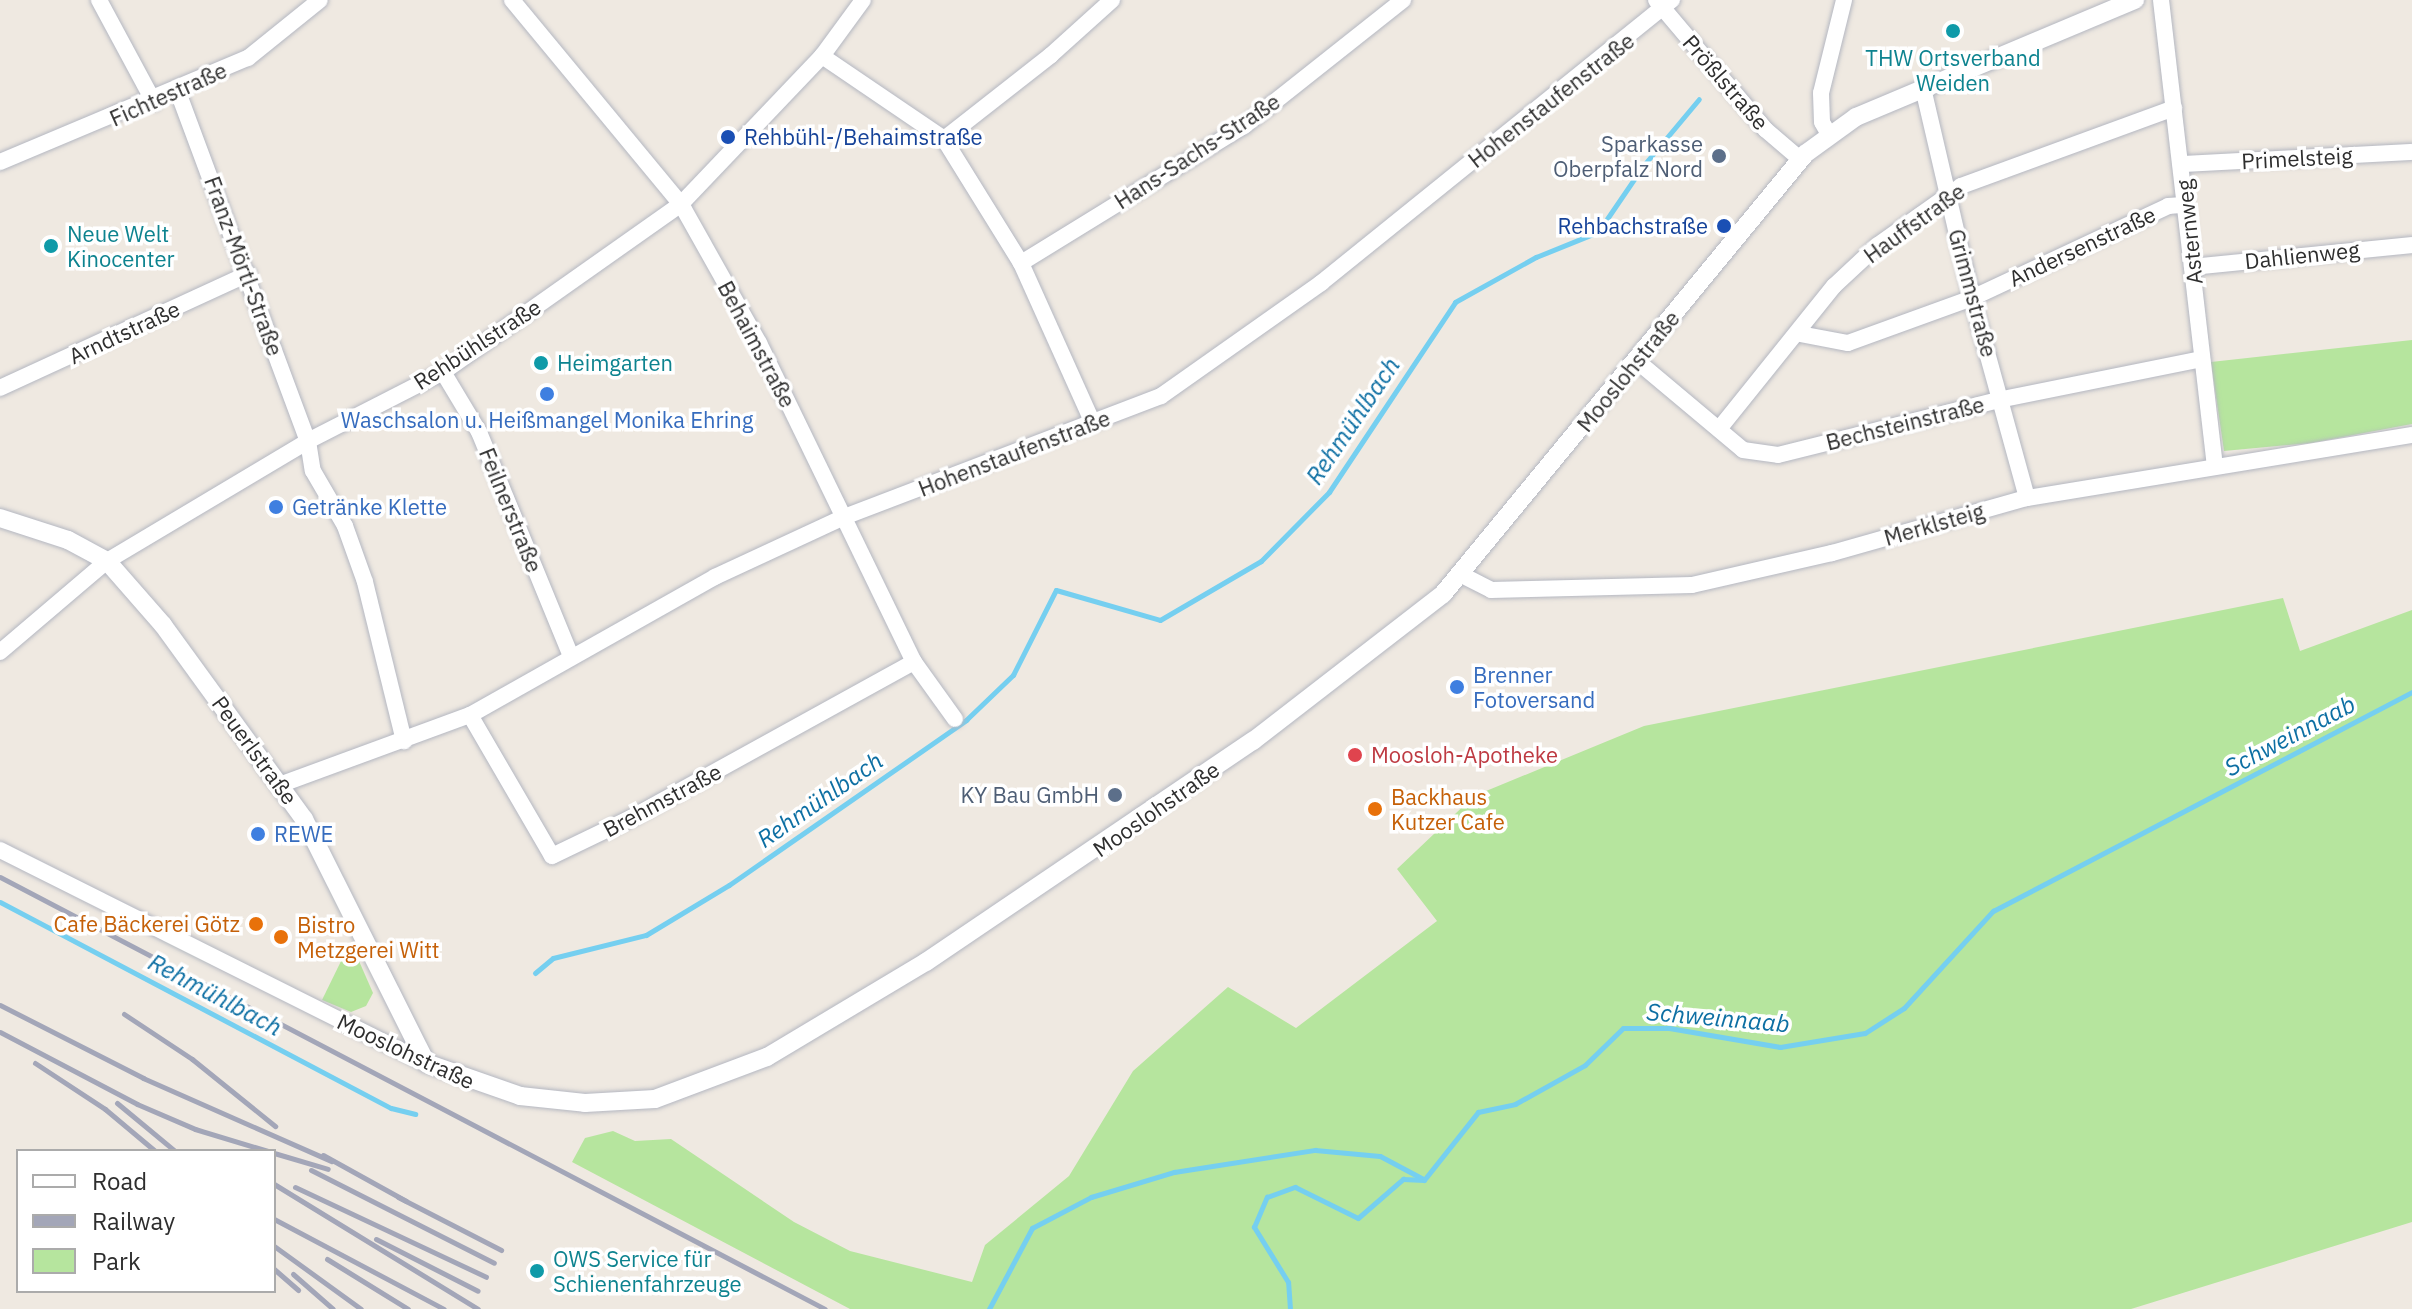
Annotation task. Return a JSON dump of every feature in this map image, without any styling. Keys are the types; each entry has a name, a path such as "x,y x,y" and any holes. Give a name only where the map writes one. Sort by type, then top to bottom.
{"street":[{"path":"99,0 154,102"},
{"name":"Fichtestraße","path":"0,162 178,92 248,58 320,0"},
{"name":"Behaimstraße","path":"512,0 681,204 759,343 914,662 955,719"},
{"name":"Rehbühlstraße","path":"0,652 107,561 308,441 443,372 681,204 822,56 863,0"},
{"path":"944,139 1112,0"},
{"name":"Hans-Sachs-Straße","path":"1021,263 1244,126 1403,0"},
{"path":"1830,136 1822,122 1821,93 1844,0"},
{"name":"Mooslohstraße","path":"0,850 426,1063 520,1096 614,1102 655,1099 702,1085 767,1057 926,962 1124,832 1347,670 1443,594 1800,159 1830,136 1856,117 2135,0"},
{"name":"Asternweg","path":"2161,0 2215,464"},
{"name":"Prößlstraße","path":"1664,3 1766,130 1800,159"},
{"name":"Hohenstaufenstraße","path":"282,784 470,715 570,654 715,577 844,517 1161,396 1321,283 1664,3"},
{"path":"822,56 944,139 1021,263 1093,423"},
{"name":"Grimmstraße","path":"1923,88 1972,298 2003,399 2027,498"},
{"name":"Franz-Mörtl-Straße","path":"178,92 308,441 313,471 345,526 365,582 404,741"},
{"name":"Hauffstraße","path":"1719,429 1800,334 1834,286 1878,245 1961,186 2071,143 2174,108"},
{"name":"Primelsteig","path":"2182,164 2412,152"},
{"name":"Andersenstraße","path":"1800,334 1848,343 1972,298 2168,206 2184,205"},
{"name":"Dahlienweg","path":"2192,267 2412,245"},
{"name":"Arndtstraße","path":"0,388 248,274"},
{"name":"Bechsteinstraße","path":"1637,361 1743,450 1778,455 2003,399 2202,359"},
{"name":"Feilnerstraße","path":"443,372 479,432 570,654"},
{"name":"Merklsteig","path":"1460,574 1491,590 1692,585 1832,553 2027,498 2215,464 2412,435"},
{"name":"Peuerlstraße","path":"0,518 68,540 107,561 163,625 282,784 426,1063"},
{"name":"Brehmstraße","path":"470,715 552,856 633,817 914,662"}],"green space":[{"path":"2412,340 2412,424 2311,443 2224,451 2211,362"},
{"path":"2283,598 2300,651 2412,610 2412,1222 2131,1309 850,1309 572,1162 585,1138 613,1131 635,1141 671,1139 794,1222 850,1251 972,1282 985,1245 1069,1176 1133,1071 1228,987 1296,1028 1437,921 1397,869 1474,796 1644,726"},
{"path":"344,955 359,961 373,993 366,1006 351,1012 322,1000"}],"waterway":[{"name":"Rehmühlbach","path":"535,973 553,958 646,935 729,885 966,720 1013,675 1056,590 1160,620 1261,561 1329,492 1455,302 1536,257 1598,232 1643,166 1699,99"},
{"name":"Schweinnaab","path":"1290,1309 1288,1282 1254,1227 1267,1197 1295,1187 1358,1218 1403,1179 1424,1180 1478,1112 1515,1104 1585,1065 1623,1028 1669,1028 1780,1047 1865,1033 1904,1008 1993,911 2412,692"},
{"name":"Rehmühlbach","path":"0,902 391,1108 415,1114"},
{"path":"989,1309 1032,1228 1091,1197 1174,1172 1315,1150 1380,1156 1423,1179"}],"railway":[{"path":"0,877 825,1309"},
{"path":"0,1005 143,1078 331,1161"},
{"path":"124,1014 192,1059 275,1126"},
{"path":"0,1032 137,1104 195,1129 261,1149"},
{"path":"35,1063 105,1109 153,1149"},
{"path":"117,1103 173,1149"},
{"path":"276,1154 328,1169"},
{"path":"323,1155 406,1201"},
{"path":"311,1170 494,1263"},
{"path":"276,1185 478,1309"},
{"path":"295,1187 486,1277"},
{"path":"398,1197 501,1250"},
{"path":"276,1220 444,1309"},
{"path":"376,1239 478,1291"},
{"path":"276,1247 361,1309"},
{"path":"327,1259 408,1309"},
{"path":"276,1271 298,1290"},
{"path":"293,1274 333,1309"}],"place":[{"name":"THW Ortsverband Weiden","path":"1953,31"},
{"name":"Rehbühl-/Behaimstraße","path":"728,137"},
{"name":"Sparkasse Oberpfalz Nord","path":"1719,156"},
{"name":"Rehbachstraße","path":"1724,226"},
{"name":"Neue Welt Kinocenter","path":"51,246"},
{"name":"Heimgarten","path":"541,363"},
{"name":"Waschsalon u. Heißmangel Monika Ehring","path":"547,394"},
{"name":"Getränke Klette","path":"276,507"},
{"name":"Brenner Fotoversand","path":"1457,687"},
{"name":"Moosloh-Apotheke","path":"1355,755"},
{"name":"KY Bau GmbH","path":"1115,795"},
{"name":"Backhaus Kutzer Cafe","path":"1375,809"},
{"name":"REWE","path":"258,834"},
{"name":"Cafe Bäckerei Götz","path":"256,924"},
{"name":"Bistro Metzgerei Witt","path":"281,937"},
{"name":"OWS Service für Schienenfahrzeuge","path":"537,1271"}]}
